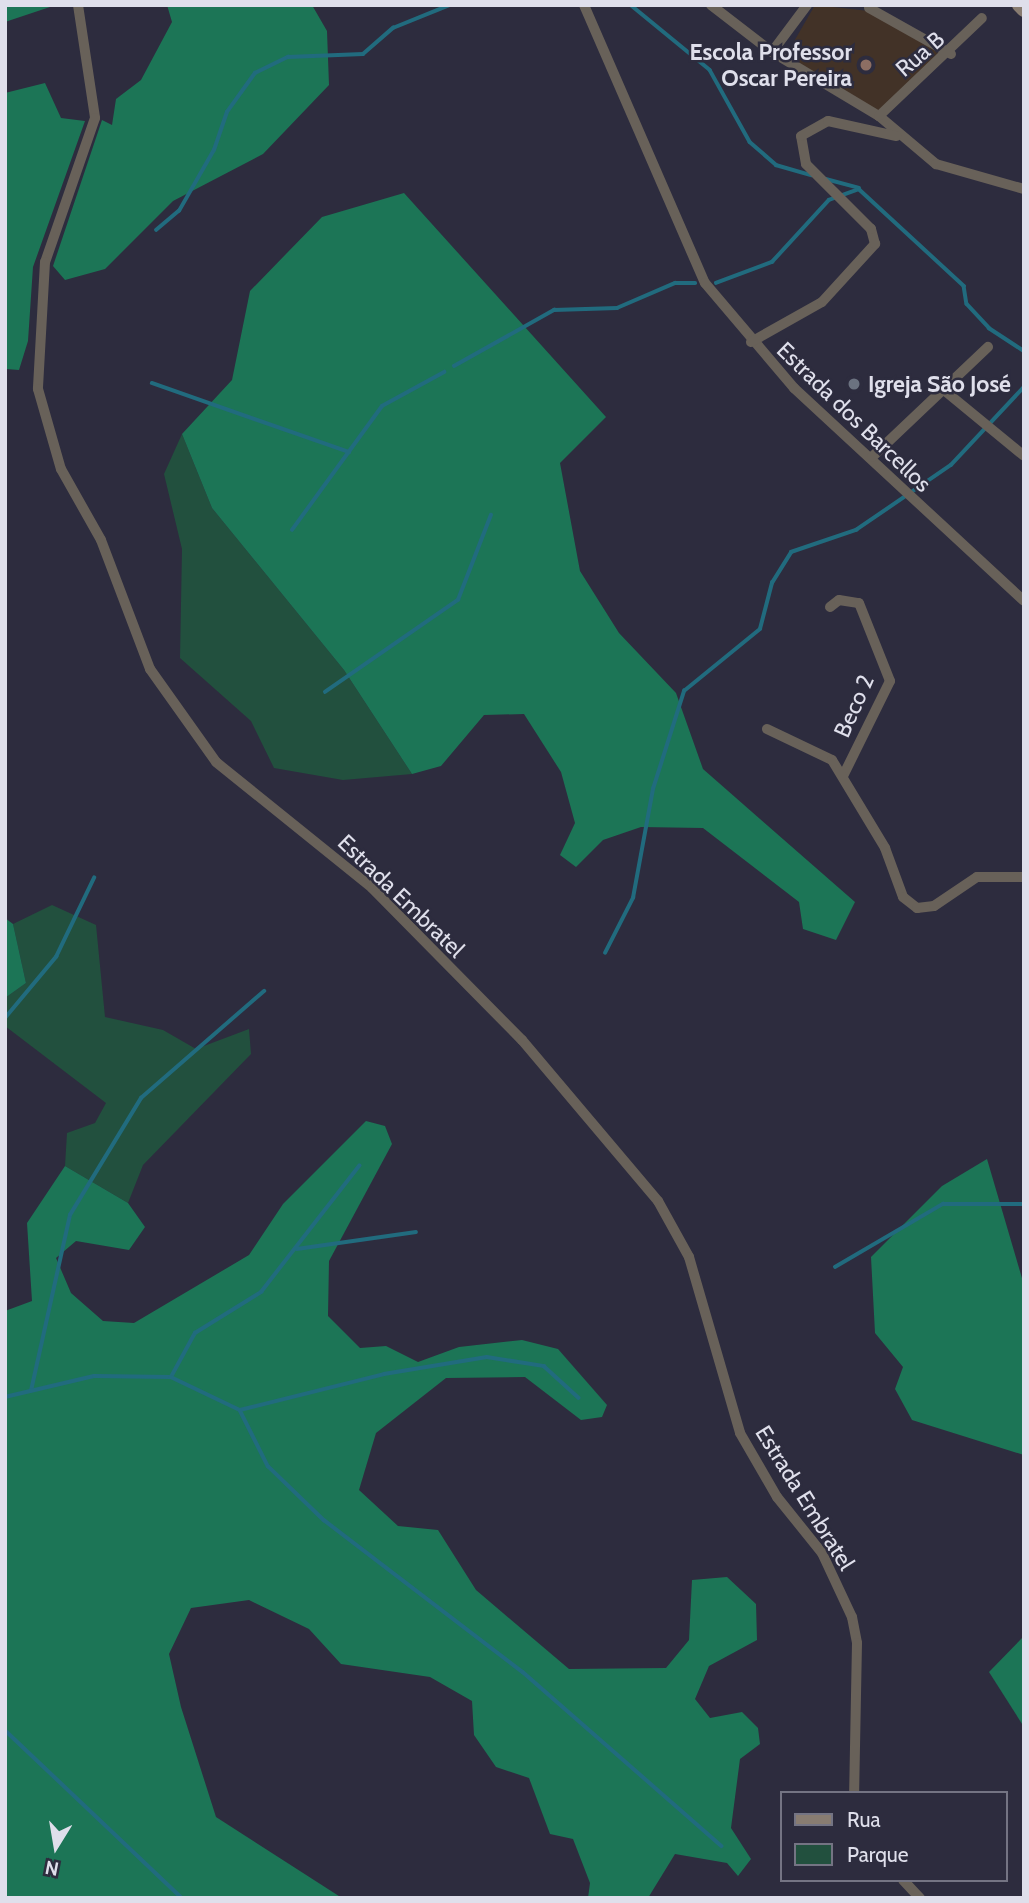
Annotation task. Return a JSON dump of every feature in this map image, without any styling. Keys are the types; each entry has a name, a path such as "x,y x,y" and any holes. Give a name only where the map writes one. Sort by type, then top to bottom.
{"main road":[{"path":"1019,5 1024,10"}],"street":[{"name":"Estrada Embratel","path":"78,5 95,118 45,262 38,388 61,469 101,540 150,669 216,762 372,888 522,1040 658,1201 689,1257 740,1433 777,1497 822,1553 852,1617 857,1643 854,1791"},
{"name":"Estrada dos Barcellos","path":"584,5 705,283 751,342 872,457 941,530 992,566 1024,601"},
{"path":"711,5 772,52 879,116 895,136 936,164 1024,189"},
{"path":"772,52 807,5"},
{"path":"869,8 951,54"},
{"name":"Rua B","path":"879,116 951,54 982,18"},
{"path":"751,342 822,302 875,244 871,229 806,164 801,136 828,121 895,136"},
{"path":"872,457 945,391 988,347"},
{"path":"945,391 1024,456"},
{"name":"Beco 2","path":"830,607 839,600 859,603 890,681 843,776"},
{"path":"767,729 832,760 885,848 903,897 916,908 933,906 976,877 1024,877"},
{"path":"905,1882 920,1898"}],"shaded area":[{"name":"Escola Professor Oscar Pereira","path":"815,5 869,11 942,49 925,74 879,112 785,57"}],"green space":[{"path":"5,5 56,5 5,22"},
{"path":"167,5 312,5 327,31 329,85 263,154 173,201 105,269 65,280 53,266 102,120 112,125 116,99 141,80 172,22"},
{"path":"45,83 61,118 85,121 33,267 28,341 19,370 6,369 5,93"},
{"path":"404,193 606,417 560,463 580,571 619,633 676,693 703,769 855,902 836,940 803,929 799,902 703,828 641,827 603,840 576,867 560,855 575,823 561,772 524,714 484,715 441,766 412,774 344,670 212,508 182,434 232,380 250,291 322,217"},
{"path":"182,434 212,508 344,670 412,774 343,780 274,768 251,721 180,658 182,549 164,474"},
{"path":"52,905 96,925 105,1017 163,1030 196,1049 249,1029 251,1054 143,1165 128,1203 65,1166 67,1133 95,1123 106,1103 5,1026 5,998 26,983 13,924"},
{"path":"5,918 13,924 26,983 5,998"},
{"path":"366,1121 385,1126 392,1144 329,1261 328,1316 360,1348 386,1346 418,1362 459,1347 522,1340 558,1349 607,1405 602,1417 581,1420 525,1377 446,1378 376,1433 359,1490 398,1526 438,1530 476,1590 569,1669 666,1668 689,1640 692,1580 727,1577 756,1604 757,1640 709,1666 695,1699 710,1718 742,1712 758,1728 760,1744 740,1759 731,1828 751,1859 738,1876 727,1863 675,1854 648,1898 588,1898 590,1883 573,1839 550,1834 529,1778 496,1767 474,1735 472,1701 430,1677 341,1664 309,1629 249,1600 191,1608 169,1654 181,1707 216,1817 342,1898 5,1898 5,1311 32,1301 27,1223 65,1166 128,1203 145,1227 129,1250 76,1241 56,1258 71,1293 103,1321 134,1323 249,1255 283,1204"},
{"path":"987,1159 1024,1285 1024,1455 912,1420 895,1389 903,1367 875,1333 871,1257 942,1186"},
{"path":"1024,1636 1024,1727 989,1672"}],"waterway":[{"path":"156,230 179,211 214,150 227,112 255,73 288,57 363,54 393,28 450,5"},
{"path":"631,5 710,70 750,142 776,165 812,175"},
{"path":"826,179 859,188"},
{"path":"716,283 772,262 829,200 859,189 964,286 967,304 989,328 1024,351"},
{"path":"454,366 554,310 617,308 675,283 695,283"},
{"path":"292,530 382,406 444,372"},
{"path":"152,383 349,452"},
{"path":"605,953 633,898 653,789 684,691 760,629 772,583 791,552 856,530 951,465 1024,387"},
{"path":"325,692 458,600 491,515"},
{"path":"5,1018 56,957 94,878"},
{"path":"31,1391 70,1215 141,1098 264,991"},
{"path":"171,1377 195,1333 261,1292 359,1166"},
{"path":"835,1267 943,1204 1024,1204"},
{"path":"297,1249 416,1232"},
{"path":"5,1397 94,1376 171,1377 240,1410 384,1374 487,1357 544,1366 579,1398"},
{"path":"240,1410 268,1466 324,1520 523,1672 722,1846"},
{"path":"5,1730 182,1898"}],"place":[{"name":"Escola Professor Oscar Pereira","path":"866,65"},
{"name":"Igreja São José","path":"854,384"}]}
